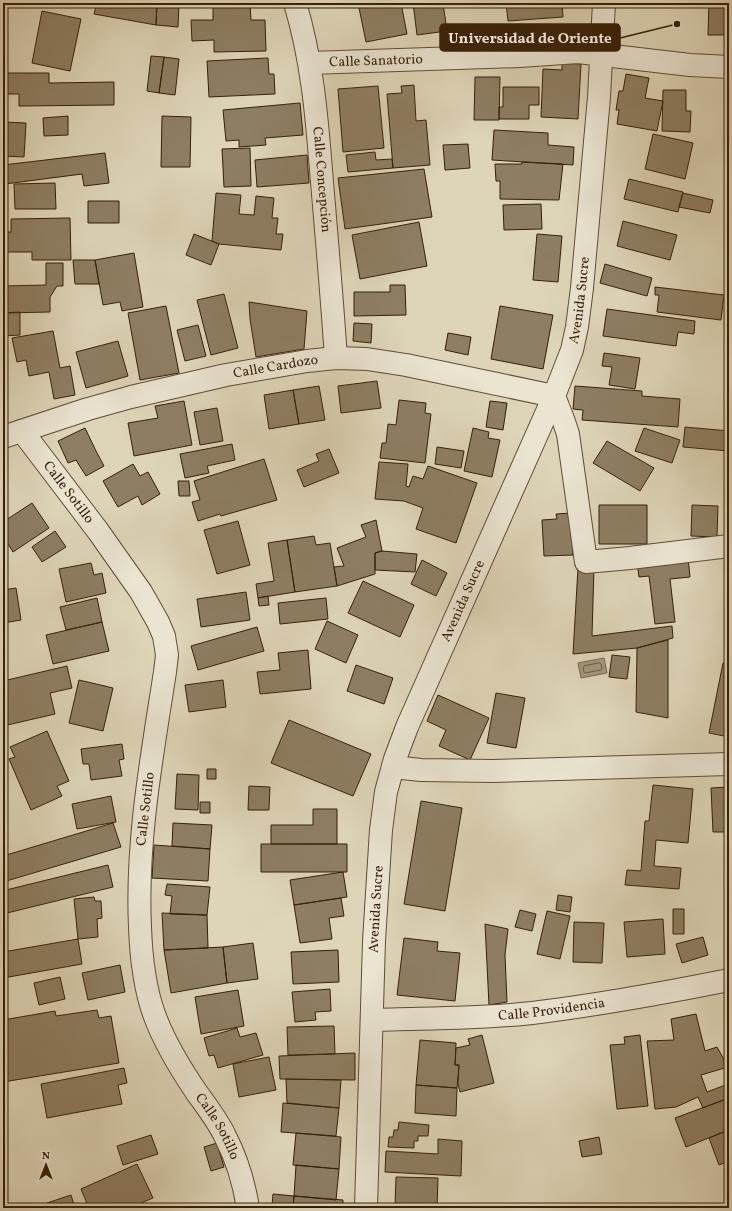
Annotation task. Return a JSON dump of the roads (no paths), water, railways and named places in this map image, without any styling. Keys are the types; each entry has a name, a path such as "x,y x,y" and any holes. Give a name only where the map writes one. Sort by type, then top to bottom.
{"street":[{"name":"Calle Concepción","path":"295,3 310,63 317,114 336,358"},
{"name":"Avenida Sucre","path":"366,1208 374,941 381,830 386,792 395,758 407,727 554,396 572,350 577,327 585,256 599,97 604,3"},
{"name":"Calle Sanatorio","path":"310,63 505,57 578,52 690,65 729,67"},
{"name":"Calle Cardozo","path":"12,434 88,409 131,397 226,375 307,361 336,358 367,359 406,365 554,396"},
{"path":"554,396 568,434 586,562 729,546"},
{"name":"Calle Sotillo","path":"12,434 98,532 141,592 164,636 166,655 165,672 147,794 140,861 139,899 141,953 146,984 154,1014 168,1046 225,1135 238,1163 248,1208"},
{"path":"393,768 493,771 729,764"},
{"name":"Calle Providencia","path":"372,1020 484,1017 531,1013 667,993 729,980"}],"water":[{"path":"604,658 607,673 581,678 578,663"}],"place":[{"name":"Universidad de Oriente","path":"677,24"}]}
